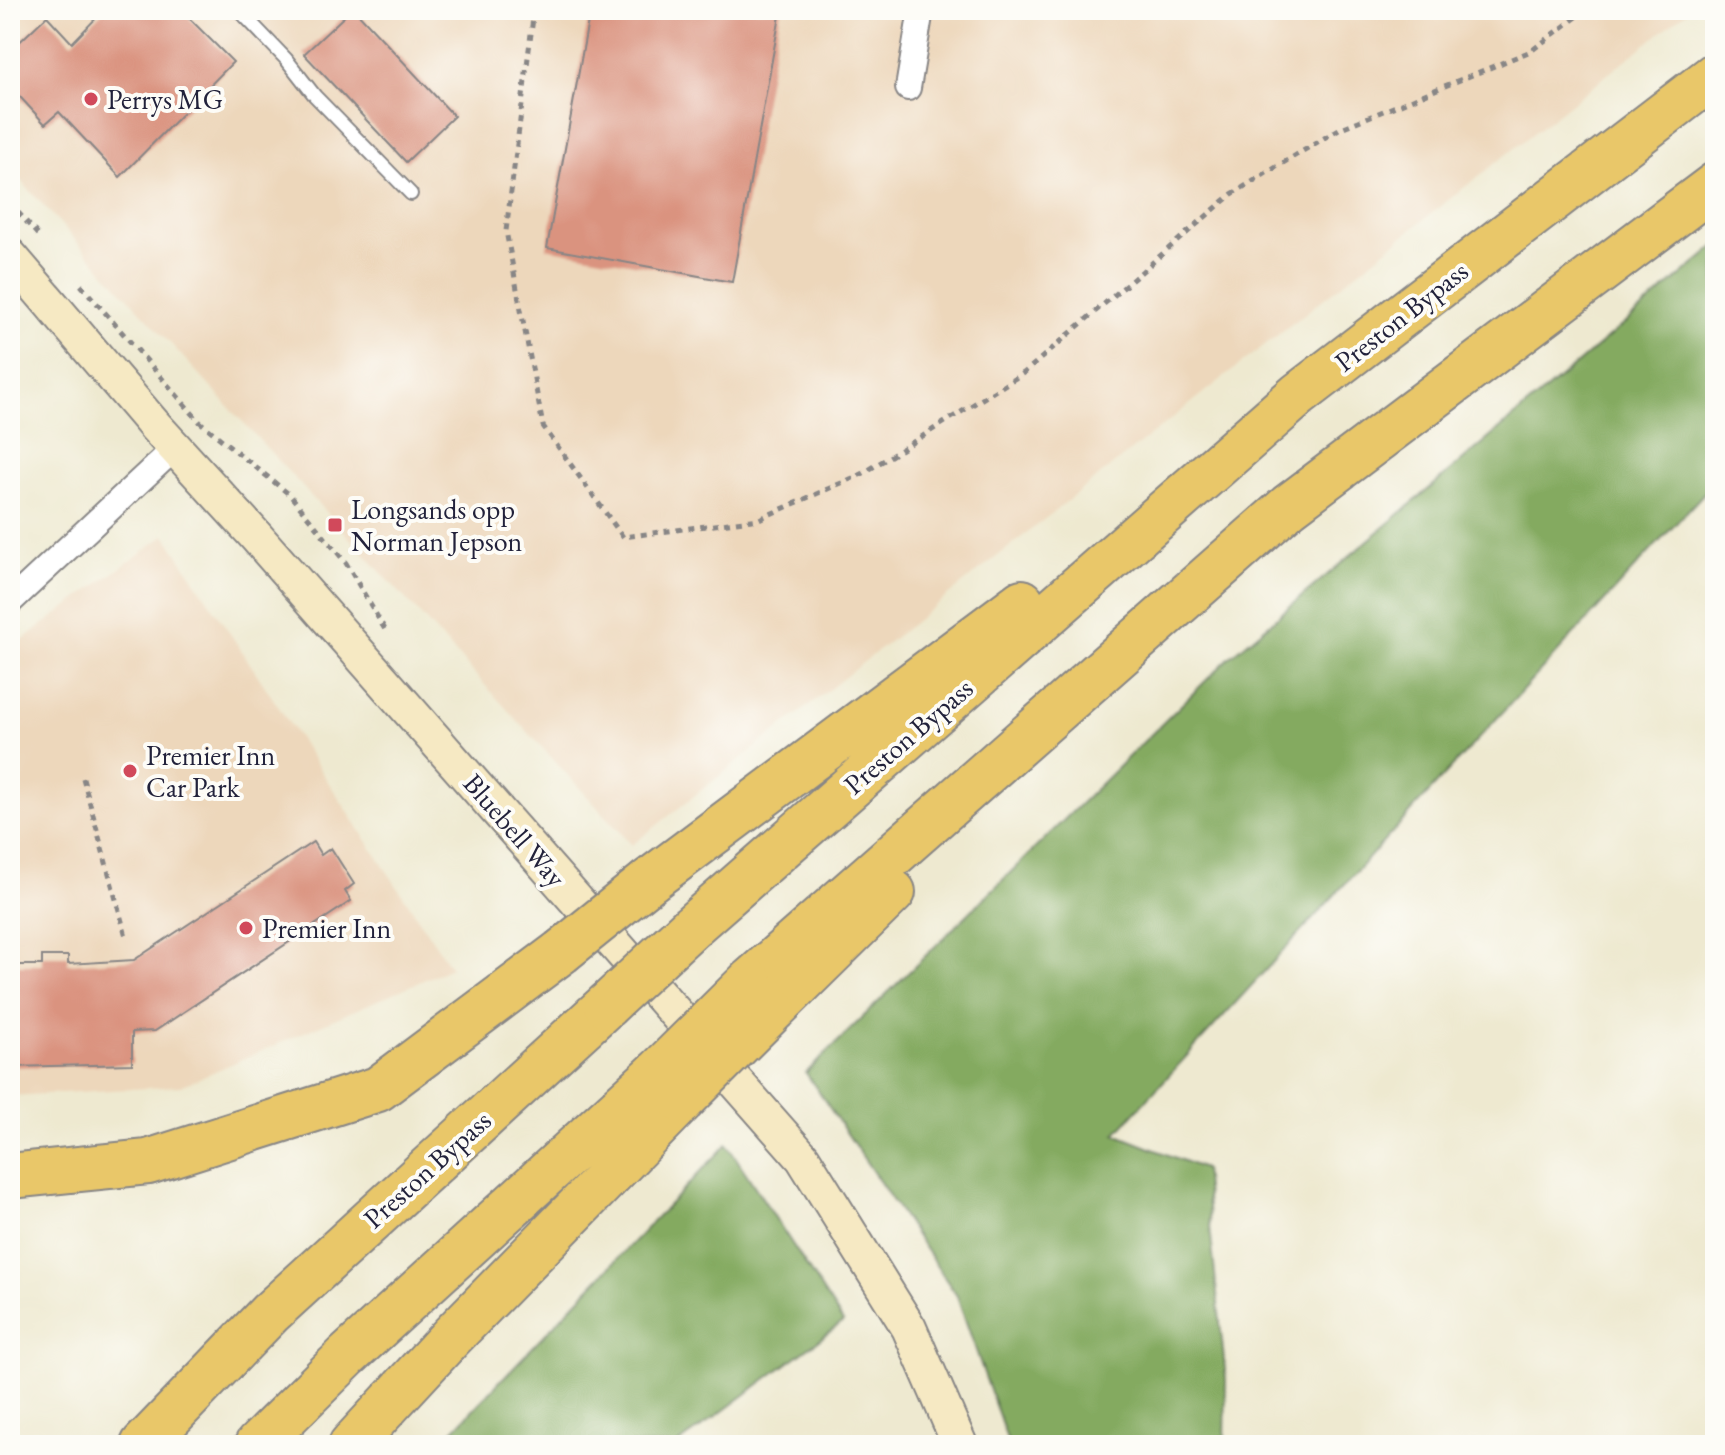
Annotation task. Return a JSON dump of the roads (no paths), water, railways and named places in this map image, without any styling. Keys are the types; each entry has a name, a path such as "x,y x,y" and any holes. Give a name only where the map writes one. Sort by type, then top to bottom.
{"highway":[{"name":"Preston Bypass","path":"143,1445 270,1313 692,926 1298,395 1715,75"},
{"path":"351,1445 451,1337 670,1087 762,995 1251,540 1289,506 1715,185"},
{"path":"10,1176 148,1162 378,1089 561,952 649,881 1298,395"},
{"path":"257,1445 358,1346 670,1087"}],"main road":[{"name":"Bluebell Way","path":"10,256 175,448 803,1158 909,1328 960,1445"}],"street":[{"path":"908,88 921,10"},
{"path":"10,602 175,448"}],"lane":[{"path":"239,10 286,59 315,96 411,194"}],"place":[{"name":"Perrys MG","path":"91,99"},
{"name":"Longsands opp Norman Jepson","path":"335,525"},
{"name":"Premier Inn Car Park","path":"130,771"},
{"name":"Premier Inn","path":"246,928"}]}
